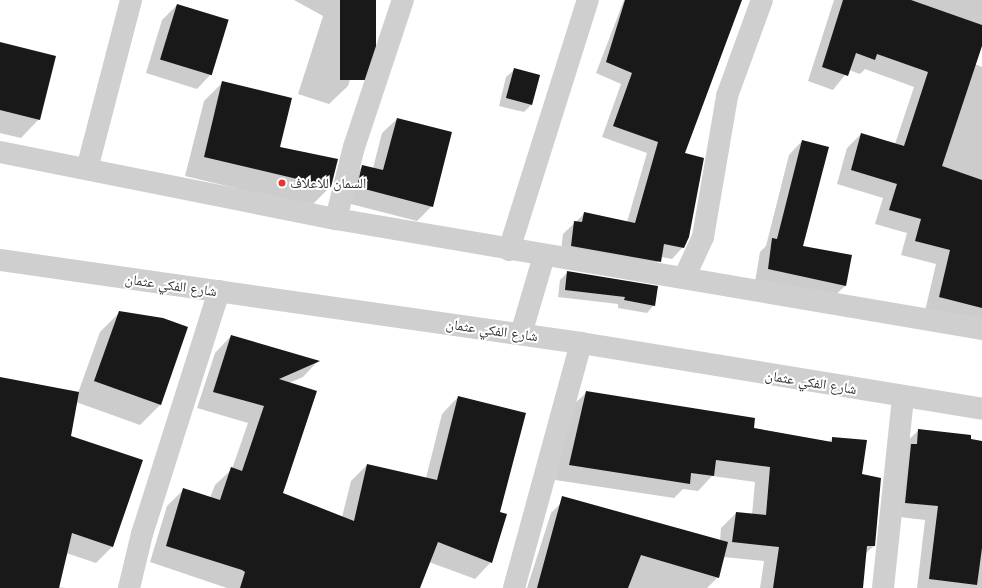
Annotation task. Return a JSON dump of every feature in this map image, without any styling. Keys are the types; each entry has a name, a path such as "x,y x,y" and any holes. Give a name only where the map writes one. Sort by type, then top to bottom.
{"street":[{"path":"87,169 131,0"},
{"path":"336,219 354,146 403,0"},
{"path":"509,250 588,0"},
{"path":"684,278 703,237 727,96 762,0"},
{"path":"0,152 336,219 544,256 684,278 982,329"},
{"path":"521,334 544,256"},
{"name":"شارع الفكي عثمان","path":"0,260 581,343 982,409"},
{"path":"129,588 142,534 219,291"},
{"path":"514,588 581,343"},
{"path":"883,588 903,397"}],"building":[{"path":"340,0 376,0 376,80 340,80"},
{"path":"625,0 742,0 685,153 704,158 689,237 684,248 664,244 661,262 571,246 574,221 582,222 584,212 635,223 658,142 613,126 632,73 606,62"},
{"path":"843,0 911,0 982,25 982,46 942,166 982,180 982,308 939,297 950,250 915,241 921,219 889,210 897,184 851,170 861,133 904,146 928,72 877,54 875,60 856,53 848,76 822,67"},
{"path":"177,4 229,20 212,75 160,59"},
{"path":"0,42 56,56 40,120 0,110"},
{"path":"514,68 540,75 532,105 506,98"},
{"path":"222,81 292,98 280,147 338,159 331,187 204,157"},
{"path":"397,118 452,132 433,207 357,187 362,165 383,170"},
{"path":"802,140 829,147 803,246 852,255 846,286 768,269 772,238 777,239"},
{"path":"567,271 658,286 655,306 624,300 625,297 565,290"},
{"path":"119,311 163,318 188,327 161,405 94,381"},
{"path":"231,335 320,361 279,379 317,391 283,493 354,521 367,464 437,480 458,396 526,413 500,512 507,514 492,563 438,542 420,588 240,588 245,572 242,570 166,546 183,488 220,500 231,467 242,471 264,406 213,392"},
{"path":"0,377 79,392 71,436 143,460 113,547 72,533 59,588 0,588"},
{"path":"586,391 755,418 754,428 832,442 832,437 867,440 862,474 881,478 875,546 867,546 863,588 773,588 779,547 732,542 736,512 766,515 770,467 716,460 714,476 691,473 690,484 569,465"},
{"path":"918,429 971,435 971,439 982,441 982,548 977,585 929,579 938,506 905,503 911,444 917,444"},
{"path":"562,496 728,542 719,578 641,555 628,588 537,588"}],"place":[{"name":"السمان للاعلاف","path":"282,183"}]}
